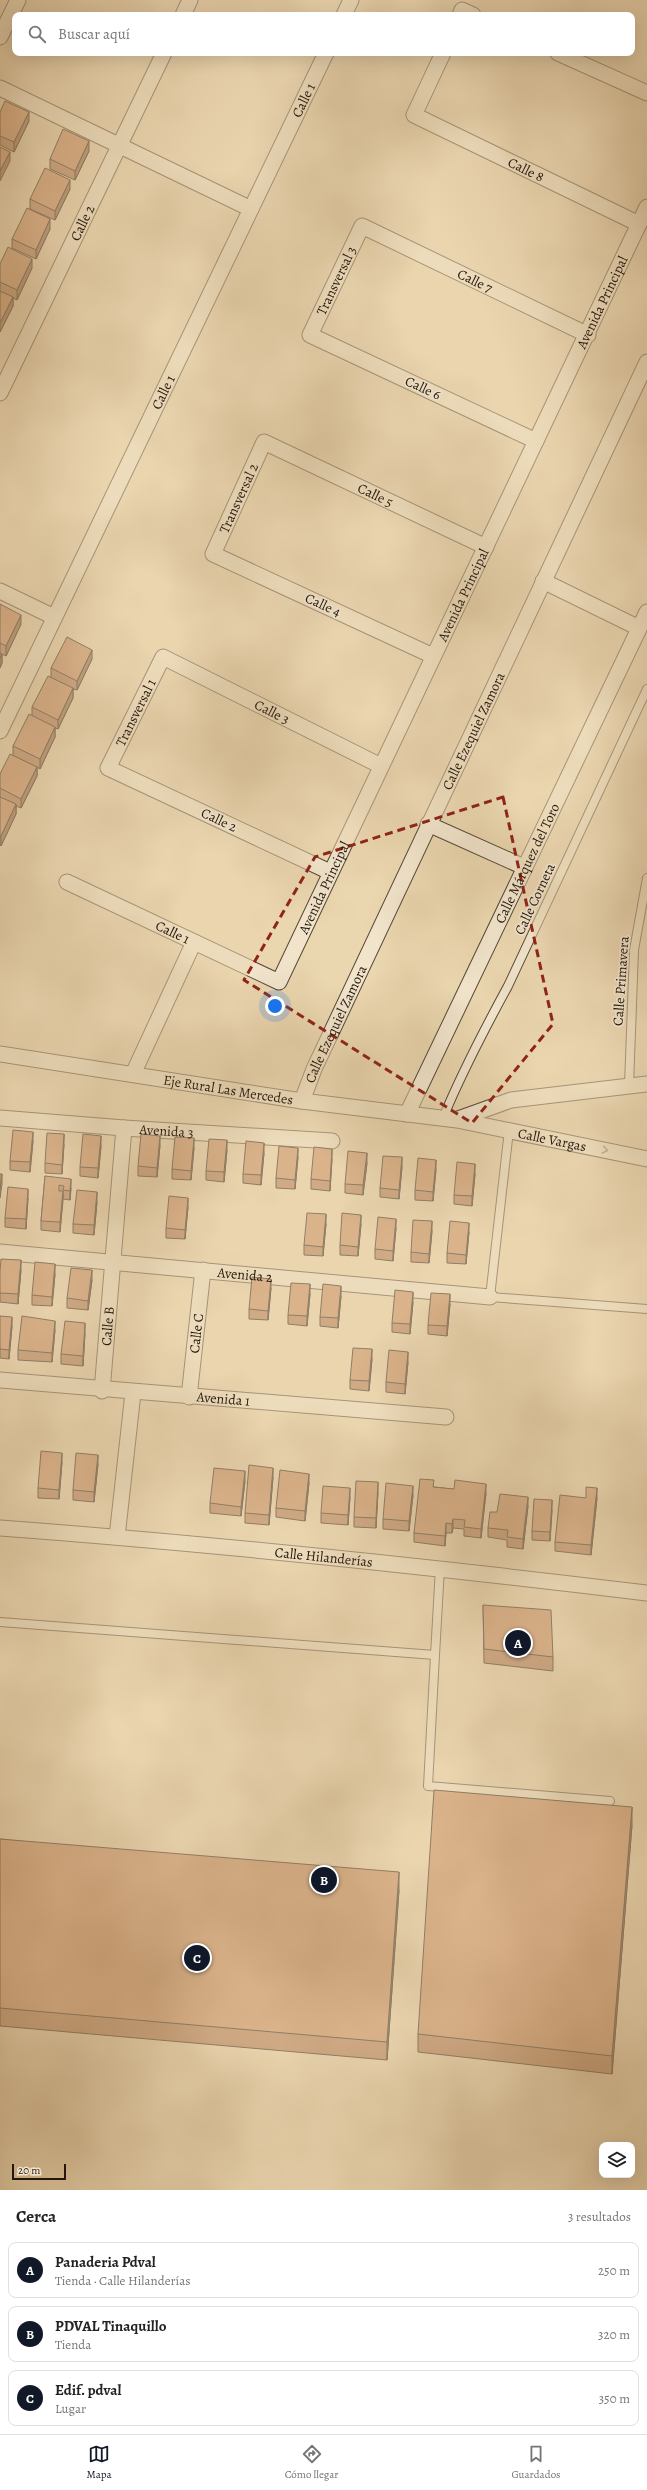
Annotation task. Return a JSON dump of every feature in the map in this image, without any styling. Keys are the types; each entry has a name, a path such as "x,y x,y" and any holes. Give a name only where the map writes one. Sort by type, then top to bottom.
{"street":[{"path":"12,12 18,0"},
{"path":"184,12 190,0"},
{"path":"345,12 351,0"},
{"path":"0,37 12,12"},
{"name":"Calle 2","path":"0,393 163,56"},
{"name":"Calle 1","path":"0,731 325,56"},
{"name":"Calle 8","path":"442,56 414,115 639,224"},
{"path":"565,56 647,93"},
{"path":"0,88 251,210"},
{"name":"Avenida Principal","path":"279,982 433,656 588,335 647,207"},
{"name":"Calle 7","path":"362,226 588,335"},
{"name":"Transversal 3","path":"310,335 362,226"},
{"name":"Calle 6","path":"310,335 536,441"},
{"name":"Calle Ezequiel Zamora","path":"302,1101 314,1069 428,824 647,362"},
{"name":"Calle 5","path":"264,442 486,547"},
{"name":"Transversal 2","path":"213,554 264,442"},
{"name":"Calle 4","path":"213,554 433,656"},
{"path":"543,581 639,628"},
{"path":"0,591 54,617"},
{"name":"Calle Márquez del Toro","path":"407,1114 524,866 647,612"},
{"name":"Calle 3","path":"163,657 381,766"},
{"name":"Transversal 1","path":"108,768 163,657"},
{"name":"Calle 2","path":"108,768 330,872"},
{"path":"428,824 524,866"},
{"name":"Calle 1","path":"67,882 279,982"},
{"path":"133,1074 194,942"},
{"name":"Eje Rural Las Mercedes","path":"0,1054 302,1101 450,1119"},
{"path":"450,1119 511,1100 647,1084"},
{"name":"Avenida 3","path":"0,1118 124,1128 332,1141"},
{"name":"Calle Vargas","path":"450,1119 647,1159"},
{"name":"Calle B","path":"102,1390 124,1128"},
{"name":"Avenida 2","path":"0,1252 490,1297"},
{"name":"Calle C","path":"189,1397 203,1270"},
{"name":"Avenida 1","path":"0,1380 133,1393 446,1417"},
{"path":"117,1537 133,1393"},
{"name":"Calle Hilanderías","path":"0,1528 117,1537 440,1568 647,1593"}],"lane":[{"name":"Calle Corneta","path":"450,1119 462,1071 488,1020 508,986 647,689"},
{"name":"Calle Primavera","path":"629,1086 634,950 647,878"},
{"path":"509,1130 490,1297 647,1309"},
{"path":"440,1568 428,1786 610,1801"},
{"path":"0,1622 435,1655"}],"highlighted area":[{"path":"503,797 553,1024 472,1123 244,980 315,857"}],"building":[{"path":"5,101 29,112 14,142 0,136 0,112"},
{"path":"63,129 89,141 75,171 50,159"},
{"path":"0,147 10,152 0,171"},
{"path":"45,168 70,180 55,211 30,199"},
{"path":"27,208 50,219 36,250 12,239"},
{"path":"8,247 32,259 17,290 0,282 0,264"},
{"path":"0,291 13,297 0,323"},
{"path":"0,604 21,615 6,646 0,643"},
{"path":"67,637 92,650 77,681 51,668"},
{"path":"48,676 73,688 58,720 32,707"},
{"path":"29,714 55,727 40,759 13,746"},
{"path":"10,754 37,767 21,799 0,788 0,774"},
{"path":"0,797 16,804 1,836 0,836"},
{"path":"13,1130 33,1132 30,1162 10,1161"},
{"path":"47,1133 64,1134 62,1165 45,1163"},
{"path":"83,1134 101,1136 98,1168 80,1167"},
{"path":"141,1134 160,1136 157,1168 138,1166"},
{"path":"175,1137 194,1138 191,1171 172,1169"},
{"path":"209,1139 227,1140 224,1172 206,1171"},
{"path":"246,1141 264,1143 261,1175 243,1174"},
{"path":"279,1146 298,1148 295,1180 276,1178"},
{"path":"314,1147 332,1149 330,1181 311,1179"},
{"path":"348,1151 367,1153 363,1185 345,1184"},
{"path":"383,1156 402,1157 399,1190 380,1188"},
{"path":"418,1158 436,1160 433,1192 415,1190"},
{"path":"457,1162 475,1164 472,1196 454,1195"},
{"path":"0,1174 2,1174 0,1189"},
{"path":"45,1176 71,1179 70,1191 63,1190 64,1186 59,1185 59,1191 63,1191 60,1222 41,1221"},
{"path":"8,1187 28,1189 26,1219 5,1218"},
{"path":"77,1190 97,1192 94,1225 73,1224"},
{"path":"169,1196 188,1198 185,1230 166,1228"},
{"path":"307,1213 326,1214 323,1247 304,1245"},
{"path":"342,1213 361,1215 358,1247 340,1245"},
{"path":"378,1217 396,1219 393,1251 375,1249"},
{"path":"413,1220 432,1221 429,1254 411,1252"},
{"path":"450,1221 469,1223 466,1255 447,1253"},
{"path":"1,1259 21,1260 18,1294 0,1293"},
{"path":"35,1262 55,1264 52,1297 32,1295"},
{"path":"71,1268 92,1270 88,1301 67,1298"},
{"path":"252,1277 271,1279 268,1311 249,1309"},
{"path":"291,1283 310,1284 307,1316 288,1315"},
{"path":"323,1284 341,1286 338,1318 320,1317"},
{"path":"395,1290 413,1292 410,1324 392,1323"},
{"path":"431,1293 450,1294 447,1326 428,1325"},
{"path":"0,1316 12,1317 9,1350 0,1349"},
{"path":"22,1316 55,1321 52,1353 18,1350"},
{"path":"65,1321 85,1323 83,1356 61,1354"},
{"path":"353,1348 372,1349 369,1381 350,1380"},
{"path":"389,1350 408,1352 405,1384 386,1382"},
{"path":"41,1451 62,1453 59,1490 38,1488"},
{"path":"76,1453 98,1455 94,1492 73,1490"},
{"path":"249,1465 273,1468 269,1515 245,1513"},
{"path":"214,1468 245,1471 241,1507 210,1503"},
{"path":"280,1470 309,1474 305,1511 276,1508"},
{"path":"420,1479 434,1480 433,1487 454,1489 455,1480 486,1484 481,1529 464,1527 465,1520 453,1519 452,1524 446,1523 445,1536 414,1533"},
{"path":"356,1481 378,1482 376,1518 354,1517"},
{"path":"386,1483 413,1486 409,1521 383,1519"},
{"path":"323,1486 350,1488 348,1515 321,1513"},
{"path":"586,1487 597,1488 591,1545 555,1542 560,1495 586,1498"},
{"path":"500,1494 528,1497 523,1539 507,1537 508,1530 488,1528 490,1512 497,1512"},
{"path":"534,1499 552,1500 550,1532 532,1531"},
{"path":"483,1605 551,1610 553,1657 484,1649"},
{"path":"434,1790 632,1807 612,2056 418,2034"},
{"path":"0,1839 399,1872 387,2042 0,2008"}],"place":[{"name":"Panaderia Pdval","path":"518,1643"},
{"name":"PDVAL Tinaquillo","path":"324,1880"},
{"name":"Edif. pdval","path":"197,1958"}]}
